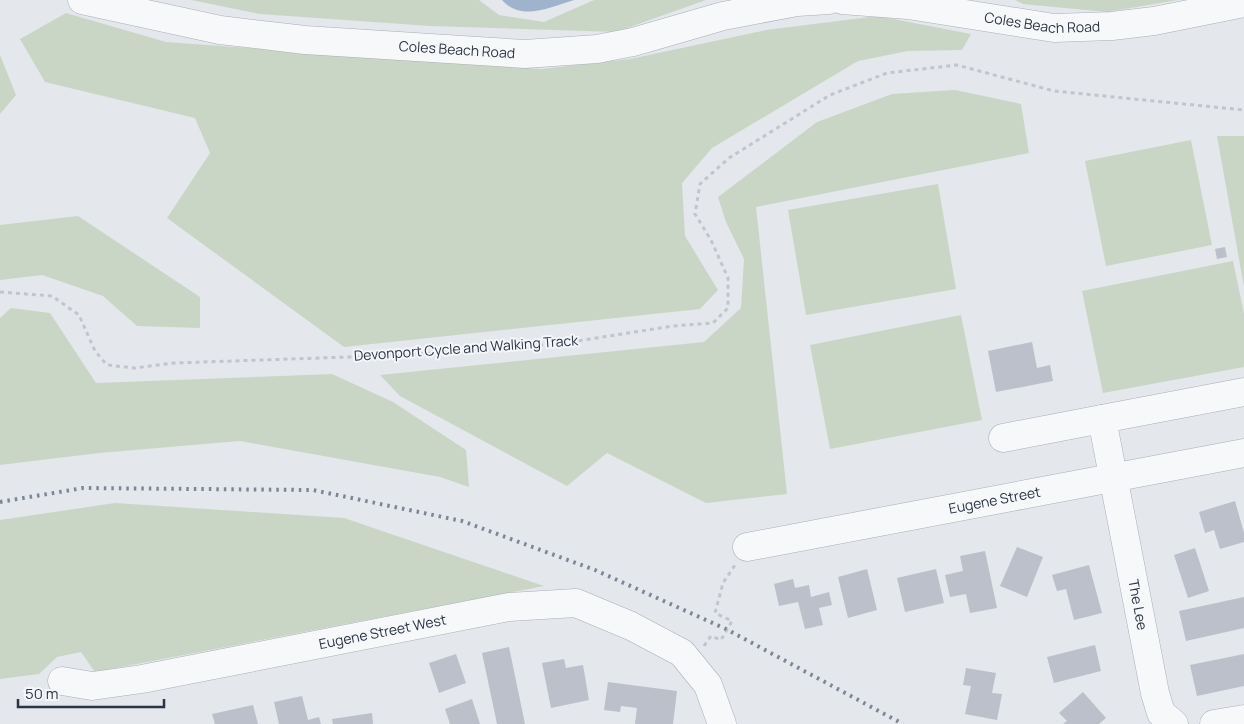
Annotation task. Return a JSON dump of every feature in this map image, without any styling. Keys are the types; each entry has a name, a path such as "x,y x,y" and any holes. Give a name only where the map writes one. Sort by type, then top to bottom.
{"street":[{"name":"Coles Beach Road","path":"82,0 220,30 305,40 525,54 597,50 633,42 723,16 797,2 829,0"},
{"name":"Coles Beach Road","path":"842,0 908,5 1054,28 1112,26 1244,3"},
{"path":"1003,438 1244,392"},
{"name":"The Lee","path":"1102,419 1155,693 1161,713 1174,724"},
{"name":"Eugene Street","path":"746,547 1244,453"},
{"name":"Eugene Street West","path":"62,681 92,686 142,679 509,607 576,603 631,626 682,653 708,685 722,724"},
{"path":"1214,724 1244,719"}],"path":[{"name":"Devonport Cycle and Walking Track","path":"0,292 52,296 79,314 95,351 107,365 135,368 174,363 407,355 548,345 712,322 728,308 728,278 711,240 695,214 700,184 729,158 830,95 887,73 957,65 1054,92 1244,110"},
{"path":"691,662 712,636 721,640 732,622 715,613 723,583 746,547"}],"green space":[{"path":"191,0 479,0 499,15 544,22 594,0 706,0 616,32 430,26 260,14"},
{"path":"1015,0 1178,0 1107,12 1023,4"},
{"path":"66,13 166,42 541,69 630,59 766,30 878,16 971,34 962,50 908,51 858,61 712,148 682,183 685,236 718,290 700,309 344,347 167,218 210,153 195,118 45,82 20,39"},
{"path":"0,55 16,95 0,114"},
{"path":"955,90 1021,104 1029,153 756,207 787,494 706,503 607,453 567,486 400,396 380,375 704,342 741,308 744,259 726,222 718,197 817,122 892,94"},
{"path":"1217,136 1244,136 1244,287"},
{"path":"1191,140 1212,245 1106,266 1085,161"},
{"path":"938,184 956,289 806,315 788,210"},
{"path":"78,216 200,297 200,328 137,326 103,296 42,275 0,280 0,225"},
{"path":"1233,261 1244,314 1244,367 1103,393 1082,291"},
{"path":"11,308 50,313 96,383 332,374 393,402 466,450 469,487 440,477 240,441 99,453 0,465 0,318"},
{"path":"961,315 982,420 830,449 810,345"},
{"path":"115,503 344,518 544,586 95,672 81,652 57,657 39,674 0,679 0,520"}],"water":[{"path":"502,0 574,0 546,9 527,12 510,7"}],"building":[{"path":"1225,247 1227,257 1217,259 1215,249"},
{"path":"1032,342 1037,368 1050,365 1053,381 996,392 988,351"},
{"path":"1235,501 1244,533 1244,542 1220,549 1214,530 1205,533 1199,512"},
{"path":"1017,547 1043,557 1027,597 1000,586"},
{"path":"1195,548 1209,591 1188,598 1174,555"},
{"path":"985,551 997,608 970,613 966,594 950,597 945,575 963,571 960,556"},
{"path":"1089,565 1102,613 1074,620 1066,589 1057,591 1052,575"},
{"path":"867,569 877,610 848,618 838,577"},
{"path":"936,569 944,603 905,612 897,578"},
{"path":"793,579 795,588 809,585 811,597 829,592 832,605 819,608 823,625 805,629 798,602 779,606 774,584"},
{"path":"1244,597 1244,628 1186,641 1179,611"},
{"path":"1095,645 1101,671 1054,683 1047,657"},
{"path":"509,647 525,724 497,724 482,653"},
{"path":"456,654 466,683 439,693 429,663"},
{"path":"1244,654 1244,686 1197,696 1190,665"},
{"path":"564,659 566,668 583,665 589,700 551,708 542,663"},
{"path":"966,668 996,673 992,693 1002,694 997,720 965,714 971,686 963,685"},
{"path":"608,682 677,691 673,724 635,724 637,708 621,706 620,712 604,710"},
{"path":"1083,692 1106,718 1099,724 1063,724 1067,721 1059,713"},
{"path":"302,696 308,720 319,717 321,724 279,724 274,702"},
{"path":"472,699 480,724 450,724 445,709"},
{"path":"253,705 258,724 215,724 212,714"},
{"path":"372,713 373,724 333,724 332,719"}],"railway":[{"path":"0,502 83,488 313,490 462,521 595,570 726,629 903,724"}]}
